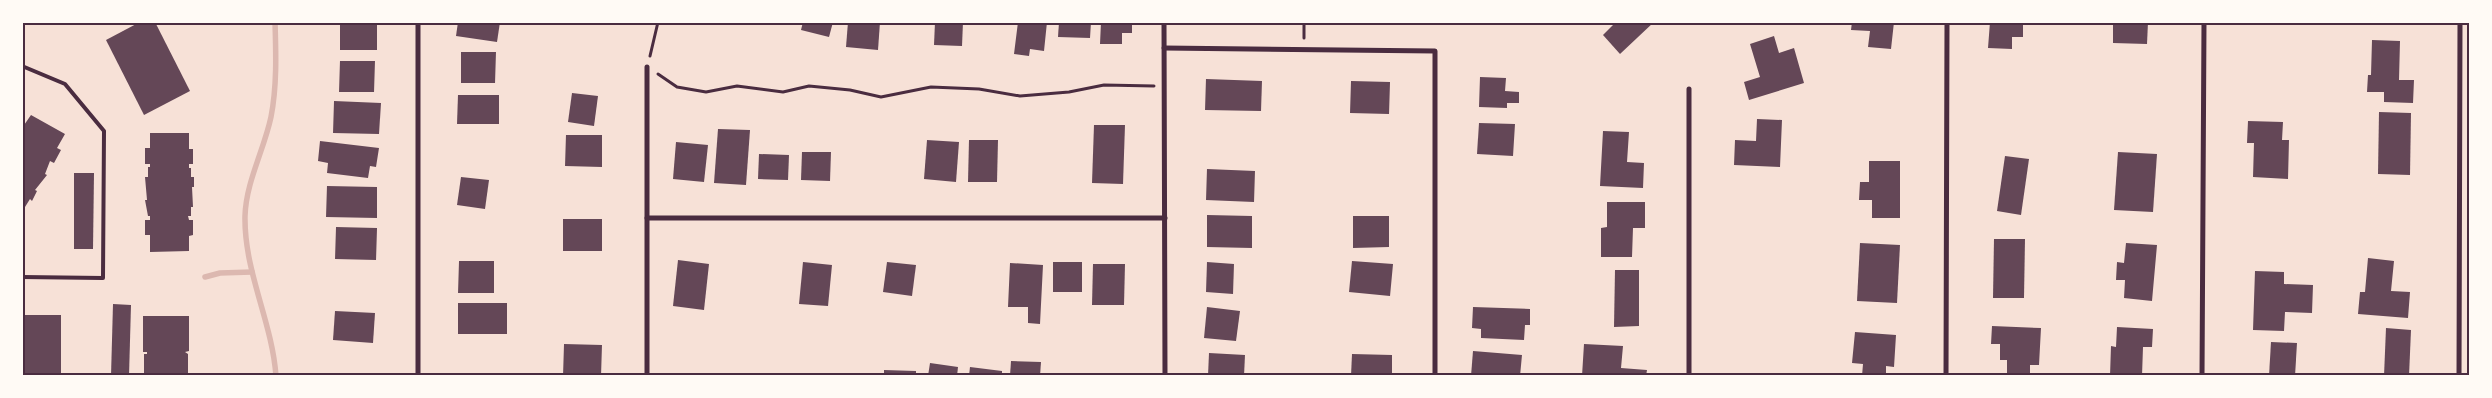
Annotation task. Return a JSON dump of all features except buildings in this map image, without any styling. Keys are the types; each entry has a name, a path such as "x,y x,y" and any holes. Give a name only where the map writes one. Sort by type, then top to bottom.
{"street":[{"path":"418,22 418,376"},
{"path":"1164,22 1165,376"},
{"path":"1946,376 1947,22"},
{"path":"2202,376 2204,22"},
{"path":"2459,376 2460,22"},
{"path":"1164,48 1435,51 1435,376"},
{"path":"647,67 647,376"},
{"path":"1689,89 1689,376"},
{"path":"647,218 1165,218"}],"lane":[{"path":"22,66 66,84 104,131 104,140 103,278 22,277"}],"path":[{"path":"658,22 647,67 677,87 706,92 737,86 783,92 809,86 850,90 881,96 931,87 979,89 1020,96 1069,92 1104,85 1164,87"},
{"path":"1304,22 1304,49"}],"waterway":[{"path":"275,22 276,70 273,105 268,129 248,191 245,216 249,257 269,336 276,376"},
{"path":"205,277 220,273 252,272"}]}
